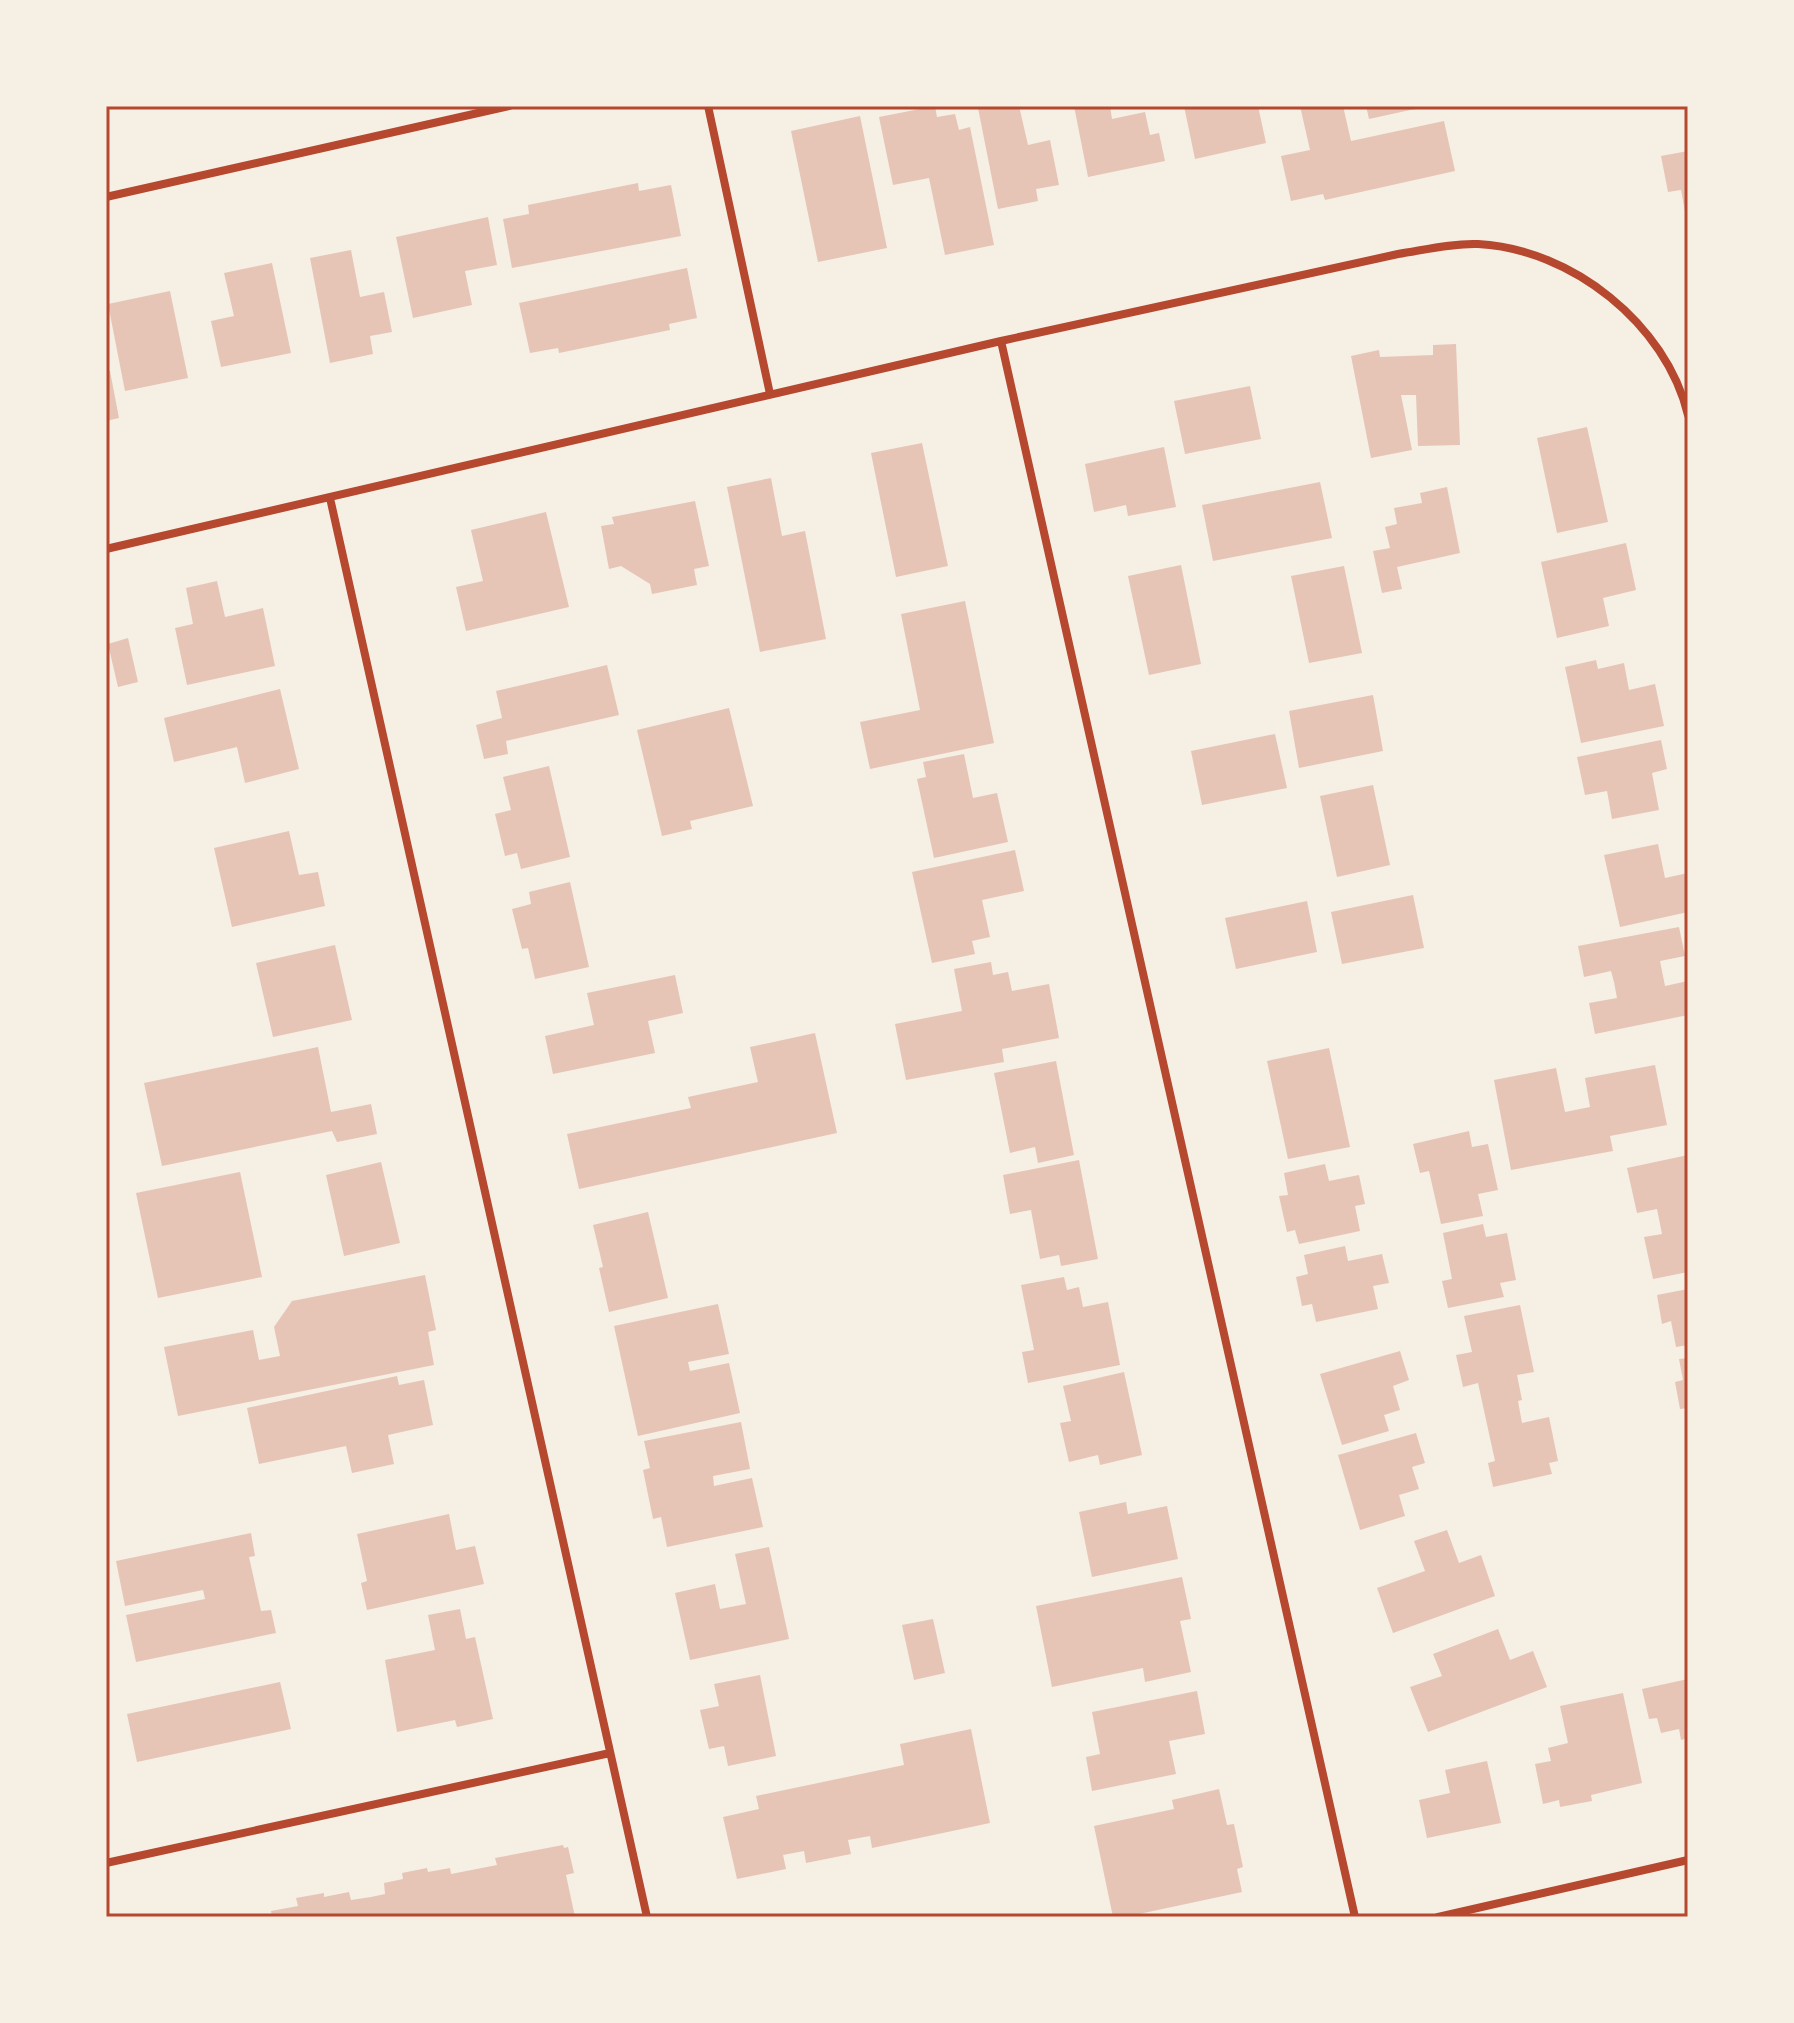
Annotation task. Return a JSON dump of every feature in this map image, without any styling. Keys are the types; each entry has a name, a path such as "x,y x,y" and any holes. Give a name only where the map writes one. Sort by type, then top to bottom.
{"street":[{"path":"106,197 509,106"},
{"path":"708,106 770,394"},
{"path":"106,549 1001,341 1440,247 1477,244 1532,255 1565,268 1591,285 1619,305 1645,330 1682,390 1688,415"},
{"path":"1001,341 1355,1917"},
{"path":"330,498 647,1917"},
{"path":"106,1863 610,1753"},
{"path":"1438,1917 1688,1860"}],"building":[{"path":"935,106 937,117 955,114 959,130 970,127 994,245 945,255 929,178 893,185 879,117"},
{"path":"1019,106 1028,145 1050,140 1059,185 1036,189 1038,201 998,209 978,108"},
{"path":"1074,106 1110,106 1112,119 1145,112 1150,135 1159,133 1165,161 1088,177"},
{"path":"1184,106 1258,106 1266,143 1195,159"},
{"path":"1300,106 1343,106 1351,141 1444,121 1455,171 1325,200 1323,194 1291,201 1281,156 1310,150"},
{"path":"1366,106 1424,106 1424,107 1369,119"},
{"path":"860,116 887,248 818,262 791,131"},
{"path":"1688,151 1686,217 1681,190 1668,192 1661,156"},
{"path":"638,183 639,191 671,185 681,236 512,268 503,219 529,214 528,205"},
{"path":"488,217 497,265 465,271 472,305 413,318 396,237"},
{"path":"351,250 360,297 384,292 392,332 370,336 373,354 330,363 310,258"},
{"path":"272,263 291,353 221,367 211,321 234,316 224,273"},
{"path":"687,268 697,318 669,324 670,330 559,353 558,348 530,353 519,303"},
{"path":"170,291 188,378 125,391 108,304"},
{"path":"1456,344 1460,445 1418,446 1416,395 1401,395 1412,450 1371,458 1351,356 1379,350 1380,357 1433,355 1433,345"},
{"path":"106,371 110,371 119,418 106,421"},
{"path":"1250,386 1261,439 1185,454 1174,401"},
{"path":"1587,427 1608,522 1557,533 1537,438"},
{"path":"922,443 948,566 896,577 871,453"},
{"path":"1164,447 1176,507 1128,516 1126,505 1094,512 1085,464"},
{"path":"771,478 782,536 805,531 826,639 760,652 727,487"},
{"path":"1320,482 1332,538 1213,561 1202,505"},
{"path":"1447,487 1460,553 1397,567 1402,589 1382,593 1373,551 1390,548 1385,527 1397,524 1394,508 1422,503 1420,493"},
{"path":"695,501 709,566 694,569 697,585 652,594 650,584 621,566 609,569 601,526 614,524 612,517"},
{"path":"546,512 569,607 466,631 456,587 483,581 471,530"},
{"path":"1626,543 1636,590 1603,598 1609,626 1557,638 1541,562"},
{"path":"1181,565 1201,664 1149,675 1128,576"},
{"path":"1344,566 1362,653 1309,663 1291,576"},
{"path":"217,581 225,617 263,608 275,666 187,685 175,628 193,624 186,588"},
{"path":"965,601 994,743 870,769 860,722 920,710 901,614"},
{"path":"128,638 138,682 118,687 108,644"},
{"path":"1596,660 1598,669 1624,663 1629,690 1655,684 1664,726 1581,743 1565,667"},
{"path":"607,665 619,715 506,741 508,754 484,759 476,725 502,718 496,691"},
{"path":"280,689 299,769 245,783 237,747 174,762 164,718"},
{"path":"1373,695 1383,751 1299,768 1289,711"},
{"path":"729,708 753,806 690,821 692,829 662,836 637,730"},
{"path":"1275,734 1287,788 1202,805 1191,751"},
{"path":"1661,740 1667,769 1652,773 1659,810 1612,819 1607,791 1585,795 1577,757"},
{"path":"964,754 973,798 997,793 1008,842 934,858 917,779 926,777 923,762"},
{"path":"549,766 570,857 521,869 517,853 505,856 495,814 511,810 503,777"},
{"path":"1373,785 1390,865 1337,877 1320,796"},
{"path":"289,831 299,875 318,872 325,906 232,927 214,848"},
{"path":"1658,844 1665,878 1688,873 1688,912 1620,927 1604,855"},
{"path":"1015,850 1024,891 982,900 990,937 972,941 975,954 932,963 912,872"},
{"path":"570,882 589,967 535,979 528,948 522,949 512,909 531,904 529,892"},
{"path":"1413,895 1424,948 1342,964 1331,912"},
{"path":"1307,901 1317,952 1236,969 1225,918"},
{"path":"1679,927 1685,956 1660,961 1665,986 1688,981 1688,1015 1595,1034 1589,1003 1617,998 1614,982 1611,971 1584,977 1578,946"},
{"path":"335,945 352,1020 273,1037 256,963"},
{"path":"991,962 993,975 1008,972 1012,991 1049,984 1059,1038 1002,1049 1004,1062 906,1080 895,1024 962,1011 954,969"},
{"path":"675,975 683,1013 648,1021 655,1053 553,1074 545,1036 594,1025 587,993"},
{"path":"815,1033 837,1133 579,1189 567,1134 691,1108 688,1097 758,1082 750,1047"},
{"path":"318,1047 331,1112 371,1104 377,1134 337,1142 332,1131 162,1166 144,1083"},
{"path":"1329,1048 1350,1147 1288,1159 1267,1061"},
{"path":"1056,1061 1074,1155 1038,1163 1035,1147 1010,1153 994,1073"},
{"path":"1655,1065 1667,1125 1610,1136 1613,1151 1511,1170 1494,1080 1556,1068 1565,1112 1590,1107 1585,1078"},
{"path":"1469,1131 1472,1147 1488,1144 1498,1190 1478,1194 1483,1216 1441,1224 1429,1171 1420,1173 1413,1144"},
{"path":"1688,1155 1688,1272 1653,1279 1644,1237 1662,1234 1657,1209 1637,1213 1627,1168"},
{"path":"1079,1160 1098,1259 1061,1266 1059,1255 1040,1259 1031,1210 1010,1214 1003,1175"},
{"path":"381,1162 400,1243 344,1256 326,1175"},
{"path":"1325,1164 1329,1181 1359,1175 1365,1204 1355,1206 1360,1231 1299,1244 1295,1230 1287,1232 1279,1196 1288,1195 1284,1173"},
{"path":"240,1172 262,1277 158,1298 136,1193"},
{"path":"648,1212 668,1298 609,1312 593,1225"},
{"path":"1483,1224 1486,1237 1507,1233 1516,1280 1500,1283 1504,1297 1448,1308 1442,1281 1452,1279 1443,1233"},
{"path":"1345,1246 1348,1261 1382,1254 1389,1283 1373,1286 1378,1309 1316,1322 1312,1304 1302,1306 1296,1277 1308,1274 1304,1255"},
{"path":"425,1275 436,1330 428,1332 434,1365 178,1416 164,1347 253,1330 259,1360 280,1356 274,1327 292,1301"},
{"path":"1064,1277 1067,1290 1079,1287 1083,1307 1108,1302 1120,1365 1028,1383 1022,1352 1034,1350 1021,1285"},
{"path":"1688,1289 1688,1345 1676,1347 1671,1321 1662,1324 1657,1295"},
{"path":"718,1304 729,1354 688,1362 690,1371 729,1363 740,1413 638,1436 614,1326"},
{"path":"1520,1305 1534,1372 1517,1375 1522,1423 1549,1417 1558,1461 1549,1463 1552,1474 1493,1487 1488,1463 1495,1461 1478,1383 1463,1387 1456,1355 1472,1352 1464,1316"},
{"path":"1400,1351 1409,1380 1393,1386 1400,1410 1384,1415 1389,1431 1342,1445 1320,1374"},
{"path":"1688,1358 1688,1408 1680,1409 1675,1382 1683,1380 1679,1359"},
{"path":"1124,1372 1142,1455 1100,1465 1098,1455 1069,1462 1060,1423 1071,1421 1063,1386"},
{"path":"397,1376 399,1385 424,1380 433,1425 388,1435 394,1464 352,1473 346,1446 259,1464 247,1408"},
{"path":"741,1422 750,1469 713,1476 714,1486 752,1478 763,1527 667,1547 661,1517 653,1519 643,1470 650,1468 644,1441"},
{"path":"1416,1433 1425,1463 1412,1467 1419,1489 1399,1495 1405,1516 1360,1530 1338,1455"},
{"path":"1126,1502 1128,1514 1167,1506 1178,1559 1092,1577 1079,1512"},
{"path":"449,1514 456,1550 475,1546 484,1584 367,1610 361,1583 367,1581 357,1534"},
{"path":"1447,1530 1459,1563 1481,1555 1495,1596 1393,1633 1377,1588 1425,1571 1414,1541"},
{"path":"251,1533 255,1556 249,1557 261,1611 271,1610 276,1633 136,1662 126,1615 205,1599 203,1590 125,1606 116,1561"},
{"path":"769,1547 789,1639 690,1660 675,1593 715,1584 720,1609 746,1604 735,1554"},
{"path":"1182,1577 1191,1619 1180,1621 1191,1672 1145,1682 1143,1668 1052,1687 1036,1606"},
{"path":"460,1609 466,1639 475,1637 493,1719 457,1727 455,1720 397,1732 385,1660 435,1650 428,1615"},
{"path":"933,1619 945,1673 914,1680 902,1625"},
{"path":"1498,1629 1510,1660 1533,1651 1547,1687 1428,1732 1410,1687 1442,1676 1433,1654"},
{"path":"760,1675 776,1756 728,1766 724,1746 709,1749 700,1710 719,1706 714,1684"},
{"path":"1688,1679 1688,1738 1681,1740 1679,1729 1661,1733 1657,1718 1649,1719 1642,1689"},
{"path":"280,1682 291,1729 137,1762 127,1714"},
{"path":"1197,1691 1205,1734 1169,1741 1176,1774 1092,1791 1086,1757 1100,1754 1092,1712"},
{"path":"1623,1693 1642,1783 1591,1795 1592,1801 1560,1807 1559,1800 1543,1804 1535,1764 1551,1761 1548,1748 1568,1743 1560,1706"},
{"path":"971,1729 990,1823 872,1848 870,1836 848,1840 851,1854 806,1863 804,1851 783,1855 786,1869 737,1879 723,1817 759,1809 756,1796 904,1765 900,1744"},
{"path":"1487,1761 1501,1823 1427,1838 1419,1800 1450,1793 1445,1770"},
{"path":"1219,1789 1227,1825 1234,1824 1243,1867 1237,1869 1242,1892 1113,1917 1094,1826 1174,1809 1172,1800"},
{"path":"563,1845 564,1848 568,1847 574,1873 566,1875 575,1917 272,1917 271,1911 298,1906 296,1898 349,1892 351,1900 371,1897 385,1894 384,1883 403,1879 402,1873 450,1868 451,1874 497,1865 495,1858"}]}
